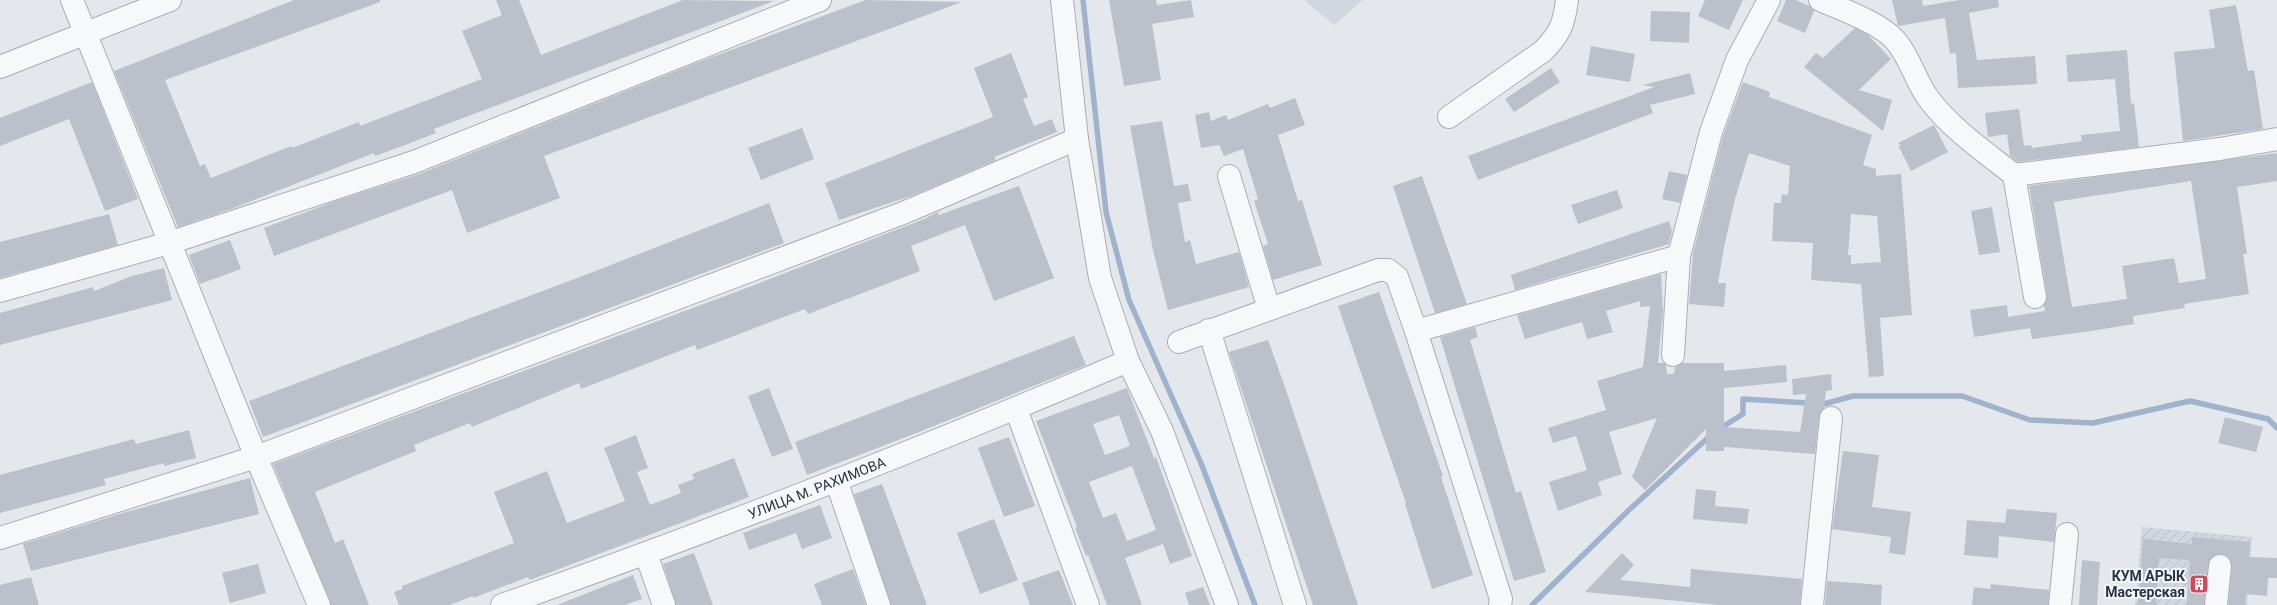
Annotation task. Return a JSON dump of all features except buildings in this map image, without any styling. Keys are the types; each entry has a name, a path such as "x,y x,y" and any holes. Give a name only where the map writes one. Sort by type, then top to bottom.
{"street":[{"path":"72,0 256,457 319,605"},
{"path":"0,67 170,0"},
{"path":"0,291 169,243 414,162 820,0"},
{"path":"1062,0 1077,139 1100,278 1128,361 1162,431 1226,605"},
{"path":"1449,118 1543,51 1556,38 1564,22 1567,0"},
{"path":"1673,355 1680,256 1714,124 1737,60 1769,0"},
{"path":"1820,0 1868,22 1894,39 1909,60 1928,98 1955,128 2014,175 2035,297"},
{"path":"0,538 256,457 903,212 1077,139"},
{"path":"2014,175 2220,149 2277,139"},
{"path":"1228,176 1269,309"},
{"path":"1416,330 1680,256"},
{"path":"1179,342 1378,270 1388,270 1397,277 1416,330 1501,599 1500,605"},
{"path":"1209,330 1296,605"},
{"name":"УЛИЦА М. РАХИМОВА","path":"502,605 646,554 836,480 1016,409 1128,361"},
{"path":"1016,409 1088,605"},
{"path":"1812,605 1831,418"},
{"path":"836,480 879,605"},
{"path":"2060,605 2066,534"},
{"path":"646,554 664,605"},
{"path":"2216,605 2220,566"}],"shaded area":[{"path":"1304,0 1363,0 1334,25"},
{"path":"2142,527 2252,537 2247,605 2135,605"}],"waterway":[{"path":"1083,0 1106,212 1129,300 1201,463 1255,605"},
{"path":"1719,429 1743,414 1743,399 1824,404 1853,396 1962,396 2030,420 2093,423 2190,401 2268,419 2277,428"},
{"path":"1532,605 1630,509 1712,434"}],"place":[{"name":"КУМ АРЫК Мастерская","path":"2199,584"}]}
